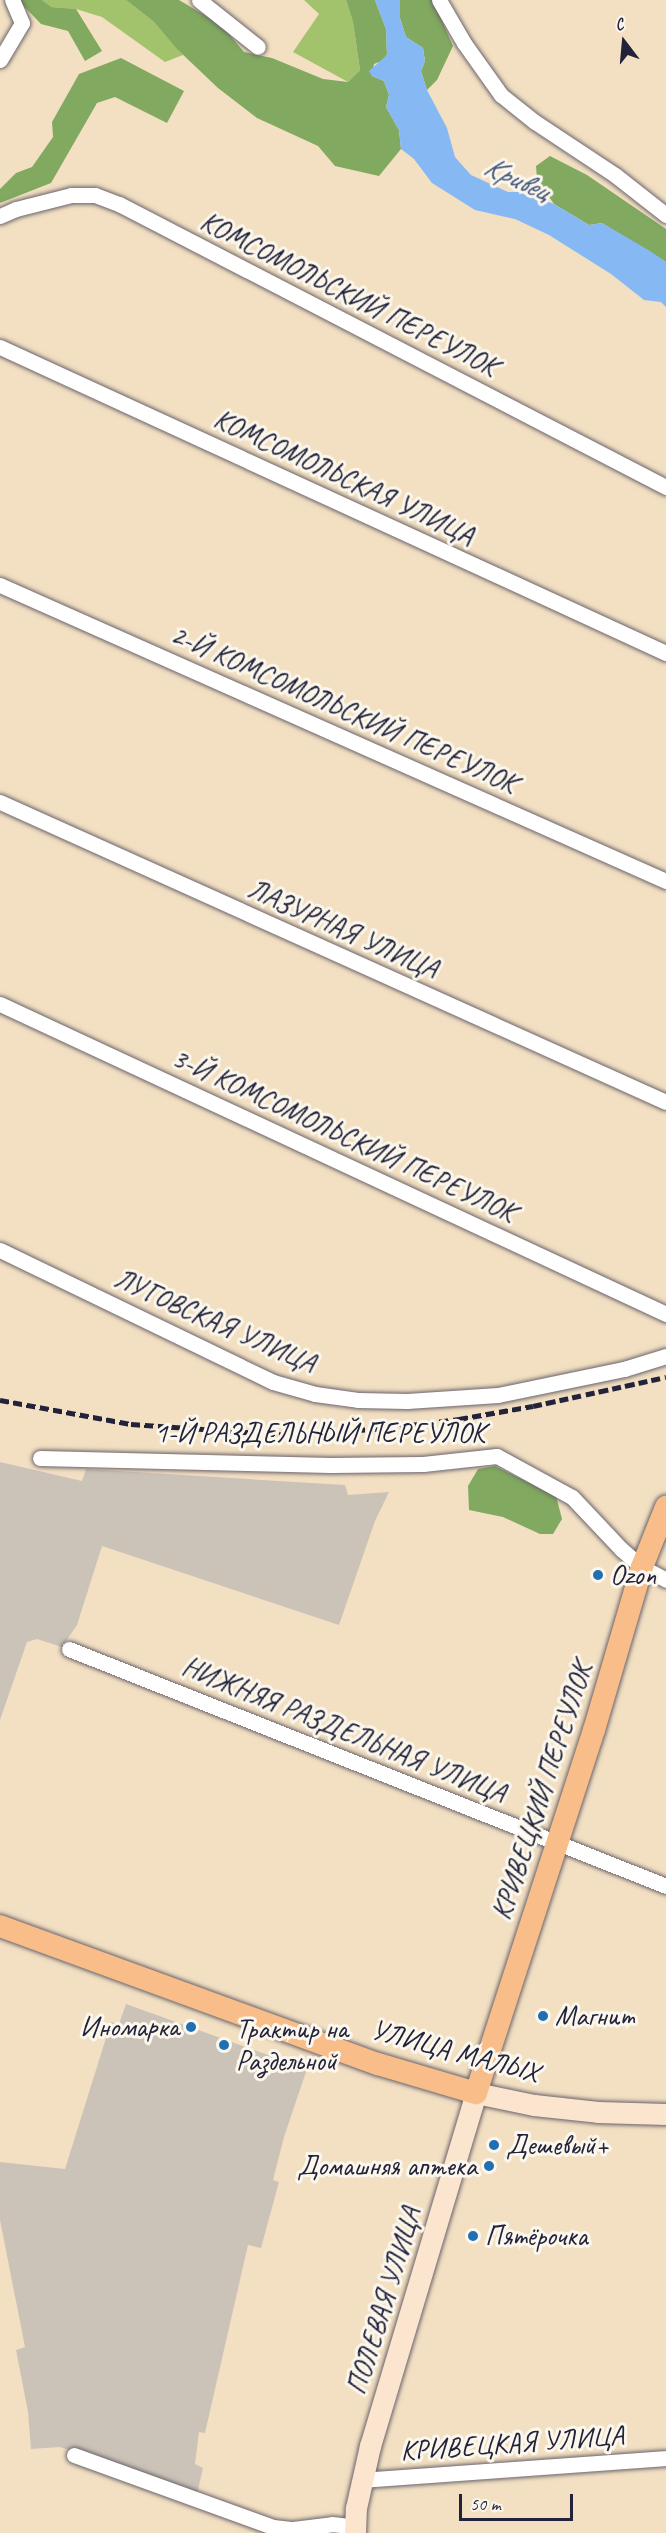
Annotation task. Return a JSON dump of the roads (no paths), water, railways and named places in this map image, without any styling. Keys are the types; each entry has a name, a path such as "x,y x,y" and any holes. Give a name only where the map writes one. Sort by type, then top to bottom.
{"main road":[{"name":"КРИВЕЦКИЙ ПЕРЕУЛОК","path":"476,2093 558,1842 642,1567 666,1507"},
{"name":"УЛИЦА МАЛЫХ","path":"0,1926 378,2064 476,2093"}],"street":[{"path":"0,60 22,23 12,0"},
{"path":"199,0 258,47"},
{"path":"439,0 464,43 501,95 535,123 615,175 666,215"},
{"name":"КОМСОМОЛЬСКИЙ ПЕРЕУЛОК","path":"0,216 16,209 71,195 95,195 119,204 666,487"},
{"name":"КОМСОМОЛЬСКАЯ УЛИЦА","path":"0,347 666,653"},
{"name":"2-Й КОМСОМОЛЬСКИЙ ПЕРЕУЛОК","path":"0,585 666,881"},
{"name":"ЛАЗУРНАЯ УЛИЦА","path":"0,802 666,1102"},
{"name":"3-Й КОМСОМОЛЬСКИЙ ПЕРЕУЛОК","path":"0,1004 666,1314"},
{"name":"ЛУГОВСКАЯ УЛИЦА","path":"0,1250 273,1382 315,1394 358,1400 408,1401 498,1395 624,1369 666,1356"},
{"name":"1-Й РАЗДЕЛЬНЫЙ ПЕРЕУЛОК","path":"40,1458 423,1464 497,1456 572,1497 642,1567 666,1580"},
{"name":"НИЖНЯЯ РАЗДЕЛЬНАЯ УЛИЦА","path":"69,1649 666,1886"},
{"name":"УЛИЦА МАЛЫХ","path":"476,2093 534,2105 598,2112 666,2114"},
{"name":"ПОЛЕВАЯ УЛИЦА","path":"74,2455 273,2527 293,2529 332,2524 355,2530 361,2480 476,2093"},
{"name":"КРИВЕЦКАЯ УЛИЦА","path":"361,2480 666,2458"}],"water":[{"path":"375,0 400,0 400,18 406,37 423,48 425,61 421,71 427,90 447,128 455,157 471,175 508,192 522,192 554,204 589,225 602,223 650,251 666,262 666,307 661,302 644,300 611,274 549,235 515,219 475,210 432,183 414,159 401,149 399,130 386,107 389,95 384,81 372,76 369,71 387,55 386,29"}],"railway":[{"path":"0,1400 131,1424 289,1435 386,1428 459,1419 533,1406 666,1377"}],"place":[{"name":"Ozon","path":"598,1575"},
{"name":"Магнит","path":"543,2016"},
{"name":"Иномарка","path":"191,2027"},
{"name":"Трактир на Раздельной","path":"224,2045"},
{"name":"Дешевый+","path":"494,2145"},
{"name":"Домашняя аптека","path":"489,2166"},
{"name":"Пятёрочка","path":"473,2236"}],"water label":[{"name":"Кривец","path":"517,178"}]}
